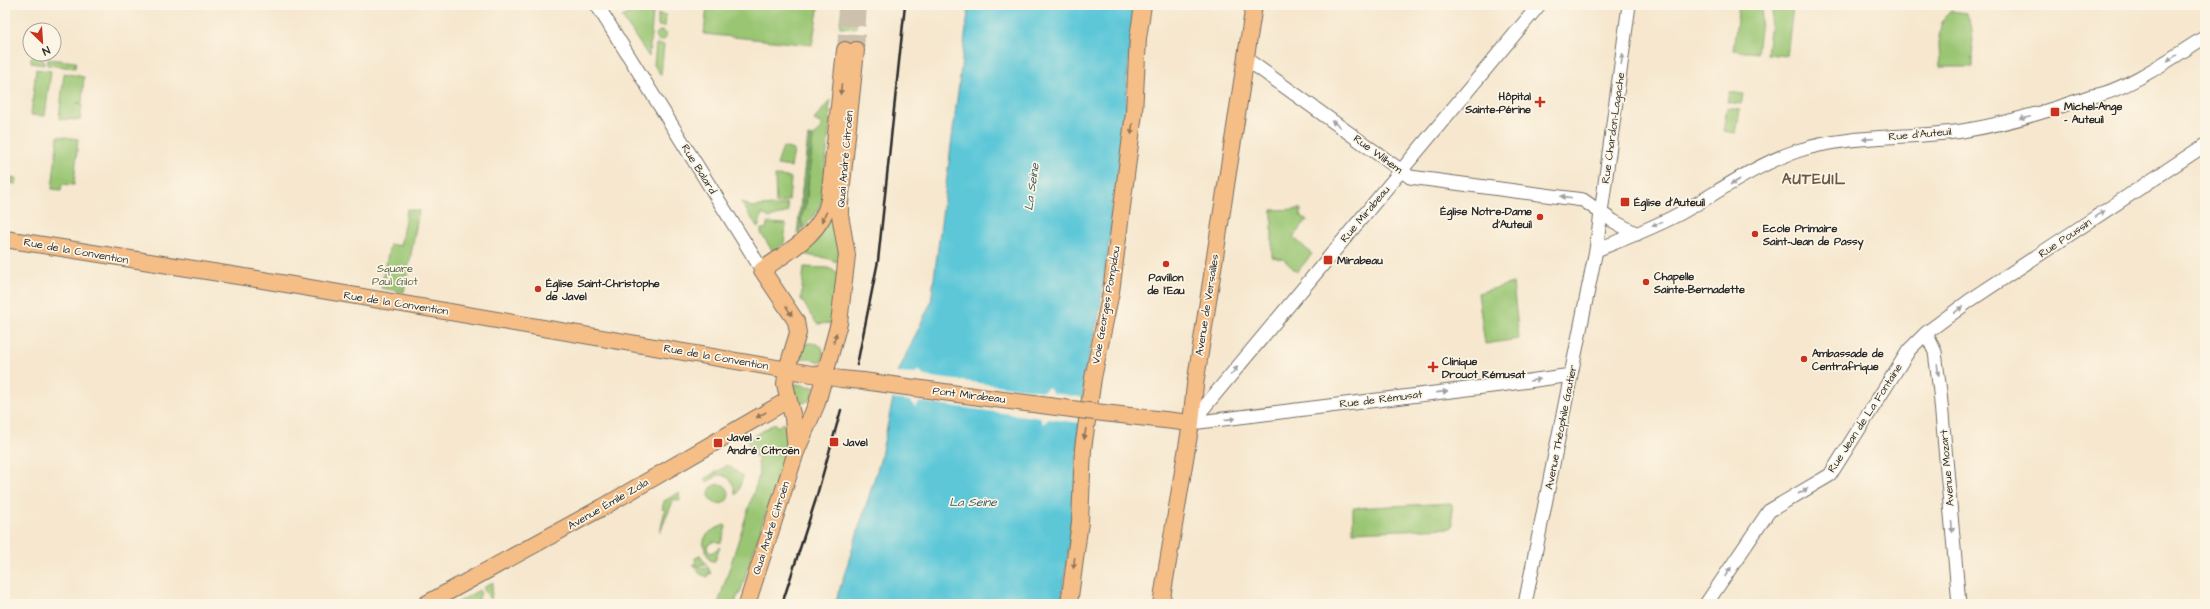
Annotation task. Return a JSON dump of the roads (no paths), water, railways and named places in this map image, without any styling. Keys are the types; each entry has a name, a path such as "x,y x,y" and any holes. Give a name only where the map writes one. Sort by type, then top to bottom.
{"main road":[{"name":"Voie Georges Pompidou","path":"1069,604 1080,522 1083,449 1093,378 1111,292 1134,113 1138,38 1143,5"},
{"path":"1135,90 1143,63 1151,5"},
{"name":"Avenue de Versailles","path":"1161,604 1191,423 1195,385 1254,5"},
{"name":"Quai André Citroën","path":"747,604 796,452 817,403 833,377 846,267 840,203 850,50 829,200 825,217 812,233 762,270"},
{"name":"Rue de la Convention","path":"5,239 257,279 833,377"},
{"name":"Rue Balard","path":"762,270 796,321 798,333"},
{"name":"Quai André Citroën","path":"796,452 792,418 785,384 787,369 798,333"},
{"name":"Pont Mirabeau","path":"833,377 1095,412 1191,423"},
{"path":"788,400 803,407 817,403"},
{"name":"Avenue Émile Zola","path":"426,604 603,507 788,400"}],"street":[{"name":"Rue Balard","path":"597,5 762,270"},
{"name":"Rue Mirabeau","path":"1191,423 1539,5"},
{"name":"Rue Chardon-Lagache","path":"1596,250 1630,5"},
{"name":"Rue d'Auteuil","path":"1596,250 1637,234 1678,215 1769,163 1798,151 1850,140 1963,131 2039,115 2091,96 2100,95 2145,74 2205,37"},
{"name":"Rue Wilhem","path":"1245,58 1410,177 1583,200 1601,213"},
{"name":"Rue Poussin","path":"1926,333 1969,301 2205,145"},
{"path":"1601,213 1637,234"},
{"name":"Avenue Théophile Gautier","path":"1525,604 1596,250"},
{"name":"Rue Jean de La Fontaine","path":"1706,604 1769,511 1830,475 1909,350 1926,333"},
{"name":"Avenue Mozart","path":"1926,333 1935,352 1940,386 1959,604"},
{"name":"Rue de Rémusat","path":"1191,423 1500,386 1571,375"}],"water":[{"name":"La Seine","path":"969,5 1136,5 1127,76 1126,111 1114,201 1112,202 1111,214 1113,215 1099,315 1086,368 1078,437 1075,501 1061,604 835,604 880,461 899,370 931,302"}],"tunnel":[{"path":"845,50 848,5"},
{"path":"856,50 859,5"}],"railway":[{"path":"857,365 878,261 905,5"},
{"path":"782,604 815,502 841,410"}],"place":[{"name":"Hôpital Sainte-Périne","path":"1540,102"},
{"name":"Michel-Ange - Auteuil","path":"2055,112"},
{"name":"Église d'Auteuil","path":"1625,202"},
{"name":"Église Notre-Dame d'Auteuil","path":"1540,217"},
{"name":"Ecole Primaire Saint-Jean de Passy","path":"1755,234"},
{"name":"Mirabeau","path":"1328,260"},
{"name":"Pavillon de l'Eau","path":"1166,264"},
{"name":"Chapelle Sainte-Bernadette","path":"1646,282"},
{"name":"Église Saint-Christophe de Javel","path":"538,289"},
{"name":"Ambassade de Centrafrique","path":"1804,359"},
{"name":"Clinique Drouot Rémusat","path":"1433,367"},
{"name":"Javel","path":"834,442"},
{"name":"Javel - André Citroën","path":"718,443"}],"district":[{"name":"AUTEUIL","path":"1814,179"}],"park label":[{"name":"Square Paul Gilot","path":"395,274"}]}
